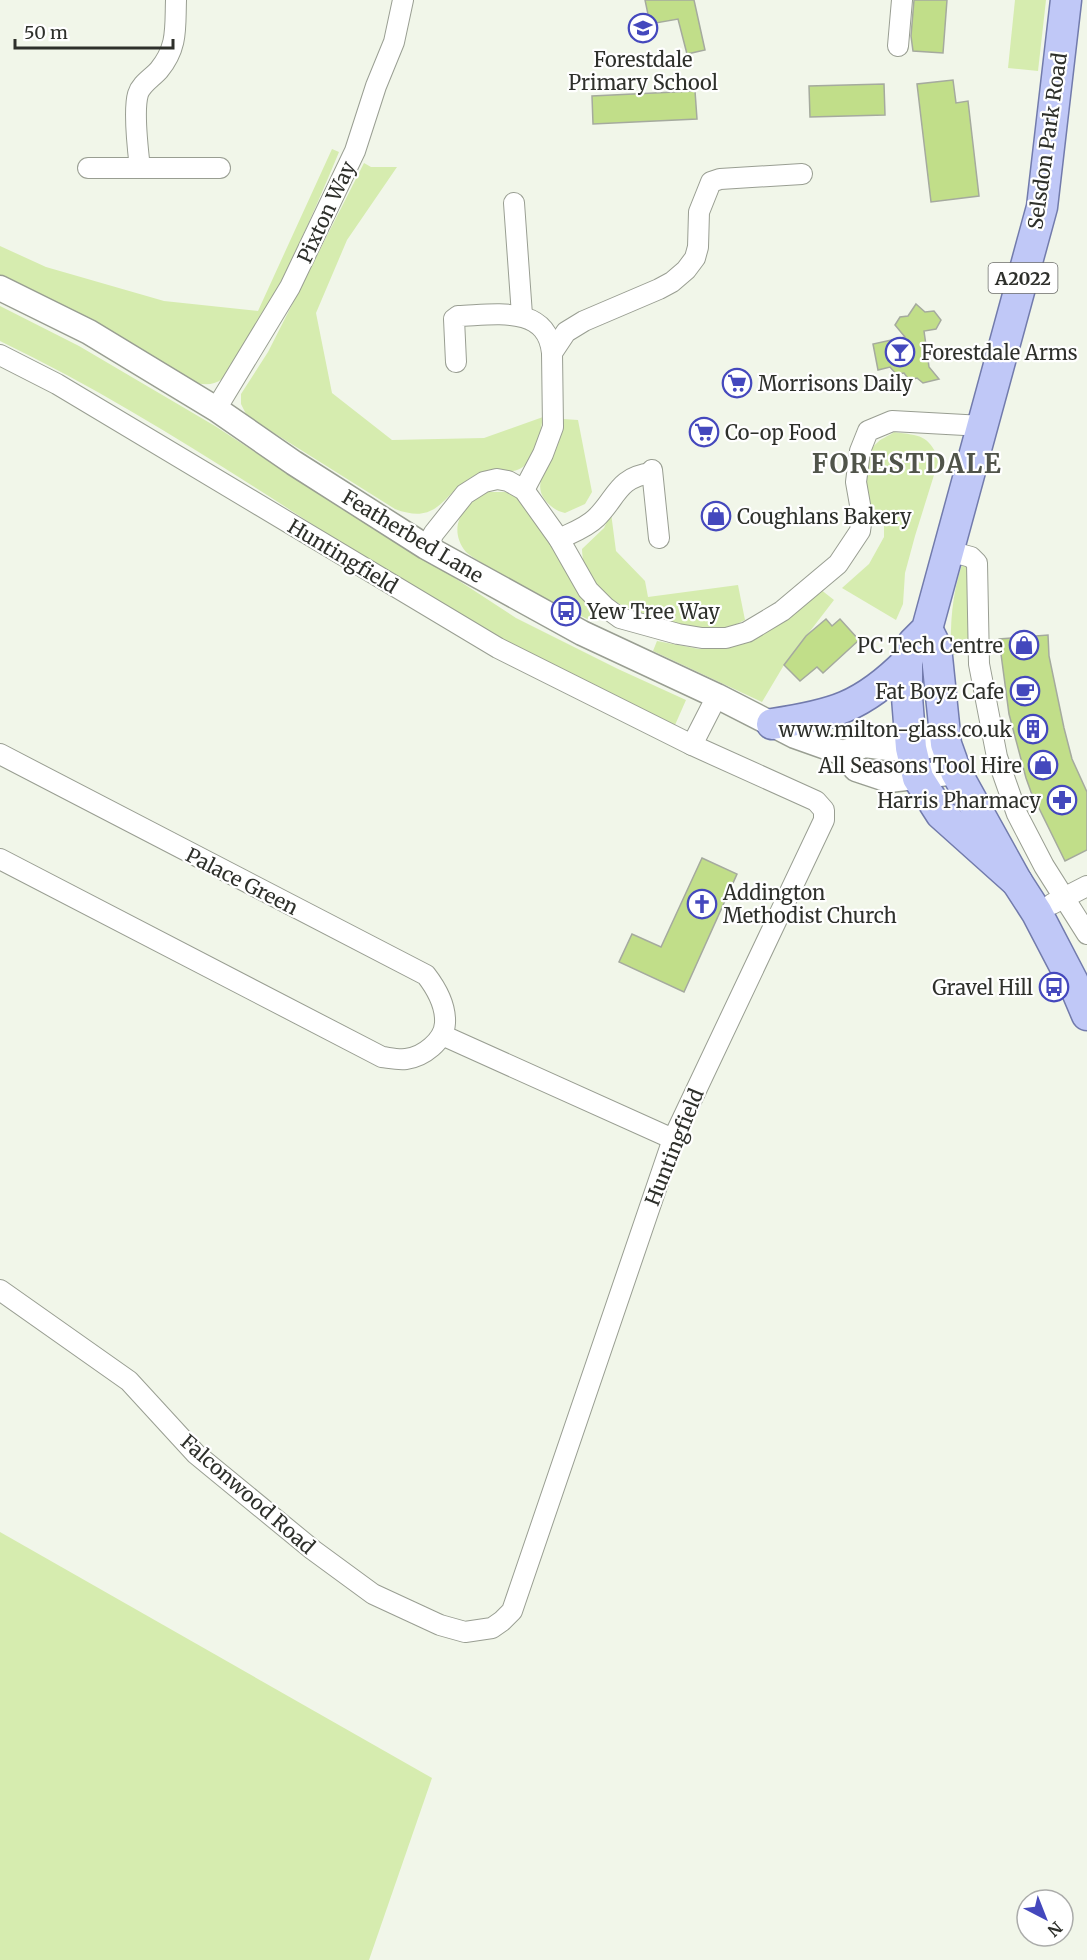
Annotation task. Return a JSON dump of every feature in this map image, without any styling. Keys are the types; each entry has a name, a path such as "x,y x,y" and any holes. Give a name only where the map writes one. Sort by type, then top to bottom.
{"main road":[{"name":"Selsdon Park Road","path":"1017,882 941,814 918,778 911,748 907,662 913,643 927,628 1042,207 1066,0"},
{"name":"Selsdon Park Road","path":"927,628 936,646 946,744 956,772 1017,882 1037,913 1073,982 1087,1015"},
{"path":"772,724 824,715 854,704 879,688 907,662"}],"street":[{"path":"140,168 137,126 138,94 172,51 175,36 176,0"},
{"name":"Pixton Way","path":"216,409 290,287 355,151 376,86 394,42 403,0"},
{"path":"898,46 902,0"},
{"path":"88,168 220,168"},
{"path":"552,353 566,332 584,321 659,289 686,270 695,258 698,248 699,212 711,182 720,178 802,174"},
{"path":"514,203 522,315"},
{"name":"Featherbed Lane","path":"0,288 89,333 216,409 294,463 426,547 582,633 717,696 795,736 843,753 856,769 889,780 956,772"},
{"path":"456,362 454,319 458,316 522,315 544,329 552,345 553,427 543,454 524,490"},
{"name":"Huntingfield","path":"0,355 95,406 498,648 692,745 816,801 824,810 824,820 674,1139 512,1611 492,1628"},
{"path":"426,547 434,533 465,494 484,482 497,478 508,481 524,490 559,539 588,590 620,618 678,634 702,638 726,638 747,632 782,611 838,564 860,531 862,516 856,482 860,451 868,431 892,422 983,426"},
{"path":"559,539 595,519 618,489 637,474 652,471 659,538"},
{"path":"949,551 971,557 977,563 980,664 997,757 1017,814 1063,898 1087,934"},
{"path":"692,745 717,696"},
{"path":"843,753 865,745 911,748 946,744"},
{"name":"Palace Green","path":"0,754 426,975 433,984 443,1007 445,1023 442,1035"},
{"path":"0,859 382,1056 406,1059 418,1055 432,1046 442,1035 674,1139"},
{"path":"1037,913 1087,886"},
{"name":"Falconwood Road","path":"0,1290 129,1381 196,1454 313,1550 373,1594 440,1625 465,1632 492,1628"}],"green space":[{"path":"1015,0 1046,0 1038,71 1008,68"},
{"path":"332,149 339,152 285,272 237,362 222,379 215,383 192,382 97,322 0,275 0,246 46,267 164,301 258,311"},
{"path":"364,163 371,167 397,167 347,240 316,313 332,393 392,440 484,438 543,417 536,448 521,468 478,474 457,488 433,510 423,513 395,509 247,416 241,404 241,394 268,352"},
{"path":"0,306 79,346 215,426 516,618 686,700 675,725 586,685 499,640 190,447 65,374 0,341"},
{"path":"563,419 578,420 592,492 585,504 565,513 556,510 545,500 540,487 558,443"},
{"path":"894,432 911,434 927,441 939,459 905,573 903,604 896,620 842,588 869,564 884,537 884,512 872,511 866,485 866,466 872,449"},
{"path":"487,492 505,492 519,497 532,514 581,596 596,613 589,620 510,580 466,552 460,543 458,534 460,517 471,502"},
{"path":"611,513 616,551 645,581 648,597 738,585 745,620 723,629 690,628 632,610 608,596 590,577 584,564 582,549 604,528"},
{"path":"962,564 968,569 971,653 951,655 952,609"},
{"path":"820,589 834,600 784,665 762,702 653,651 657,641 699,649 727,647"},
{"path":"0,1532 432,1778 369,1960 0,1960"}],"building":[{"path":"645,0 694,0 705,50 687,54 678,19 650,24"},
{"path":"914,0 947,0 943,53 913,51 911,36"},
{"path":"953,80 956,103 968,101 979,196 931,202 917,84"},
{"path":"884,84 885,115 810,117 809,86"},
{"path":"695,91 697,119 593,124 592,96"},
{"name":"Forestdale Arms","path":"916,304 925,312 934,311 941,320 936,329 924,331 929,367 939,379 923,383 917,378 909,380 904,373 896,374 890,367 878,370 873,344 905,337 895,325 900,317 908,316"},
{"path":"826,619 832,626 840,619 859,640 823,673 817,667 800,681 784,665 806,636"},
{"path":"1048,635 1049,656 1064,728 1072,759 1087,792 1087,850 1065,861 1026,778 1009,714 999,639"},
{"name":"Addington Methodist Church","path":"702,858 737,874 684,992 619,962 632,934 661,947"}],"place":[{"name":"Forestdale Primary School","path":"643,28"},
{"name":"Forestdale Arms","path":"900,352"},
{"name":"Morrisons Daily","path":"737,383"},
{"name":"Co-op Food","path":"704,432"},
{"name":"Coughlans Bakery","path":"716,516"},
{"name":"Yew Tree Way","path":"566,611"},
{"name":"PC Tech Centre","path":"1024,645"},
{"name":"Fat Boyz Cafe","path":"1025,691"},
{"name":"www.milton-glass.co.uk","path":"1033,729"},
{"name":"All Seasons Tool Hire","path":"1043,765"},
{"name":"Harris Pharmacy","path":"1062,800"},
{"name":"Addington Methodist Church","path":"702,904"},
{"name":"Gravel Hill","path":"1054,987"}],"district":[{"name":"FORESTDALE","path":"907,463"}]}
